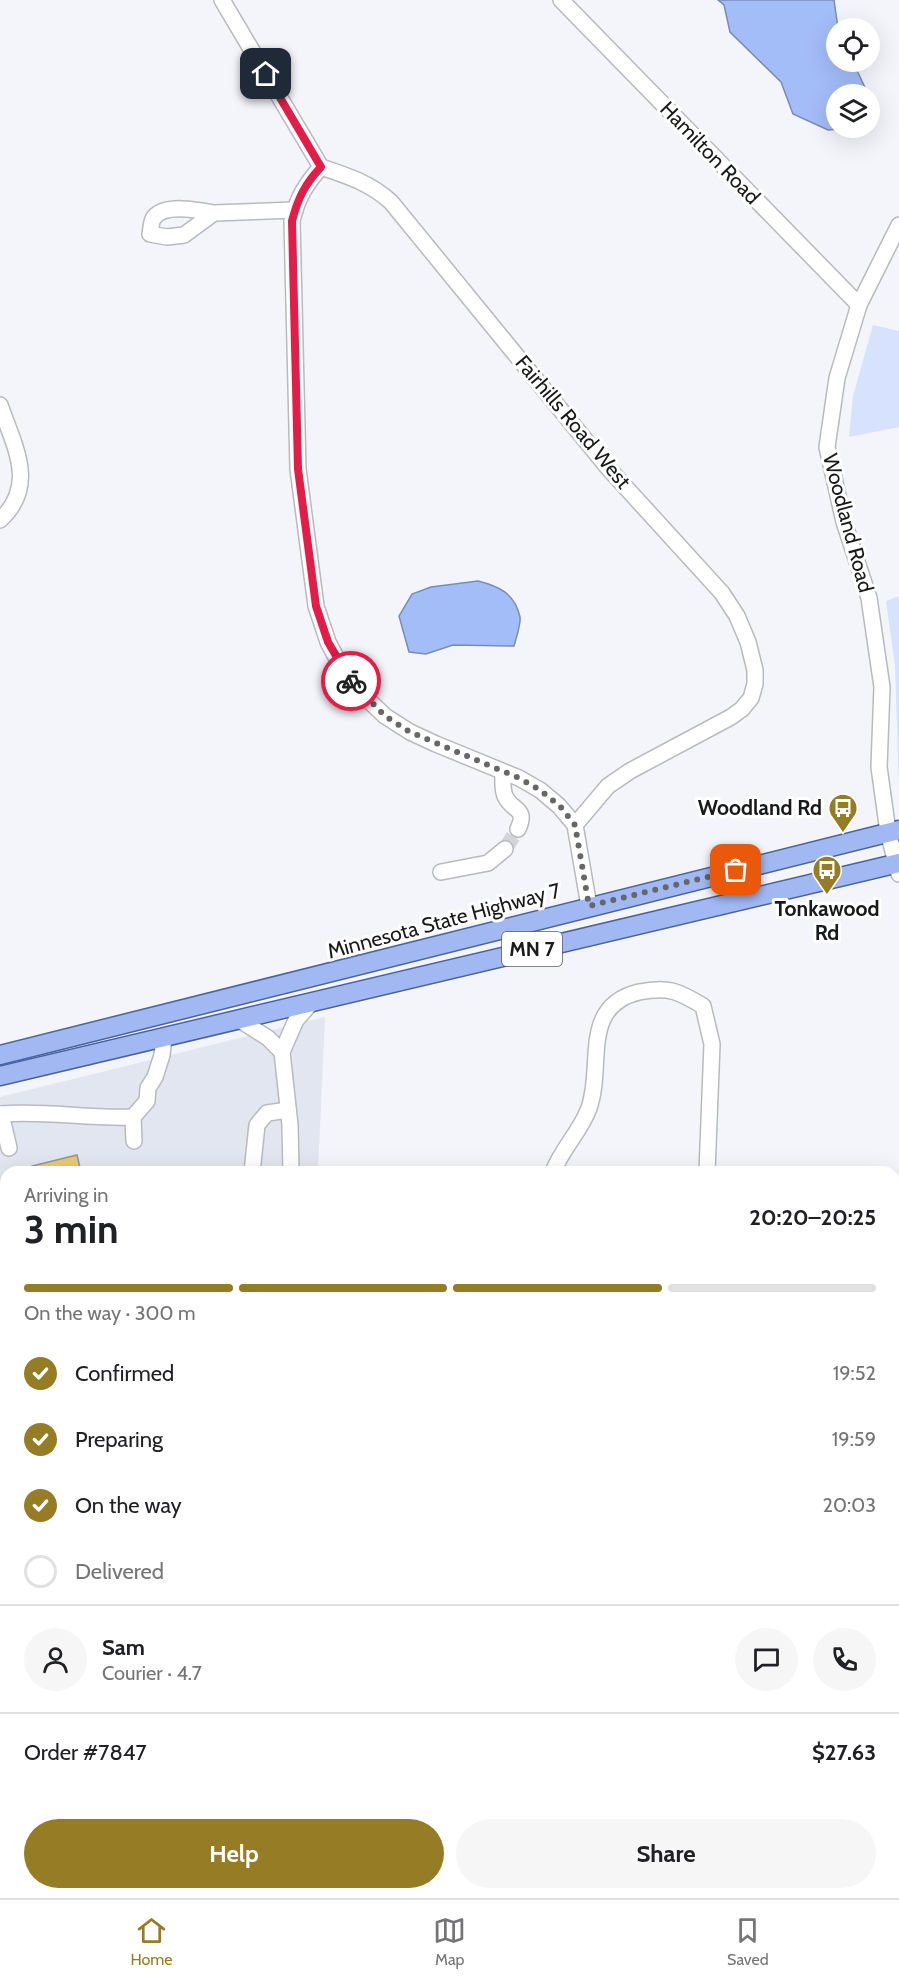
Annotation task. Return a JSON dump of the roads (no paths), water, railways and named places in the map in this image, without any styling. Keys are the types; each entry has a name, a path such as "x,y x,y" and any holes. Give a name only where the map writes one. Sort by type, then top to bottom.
{"main road":[{"name":"Minnesota State Highway 7","path":"0,1055 893,831"},
{"name":"MN 7","path":"0,1076 898,867"}],"street":[{"path":"222,0 321,167 307,182 292,221 298,469 316,606 328,642 345,674 385,716 427,740 540,790 560,806 575,825 589,906"},
{"name":"Hamilton Road","path":"561,0 859,305"},
{"name":"Fairhills Road West","path":"321,167 357,178 376,188 391,202 609,469 722,593 737,616 748,642 755,670 755,684 751,698 742,709 630,771 608,786 575,825"},
{"path":"214,213 295,210"},
{"name":"Woodland Road","path":"898,867 893,831 879,767 882,687 869,598 844,522 826,447 837,378 859,305 899,225"},
{"path":"0,405 20,463 22,479 19,494 10,510 0,520"},
{"path":"503,772 505,796 521,813 522,818 518,829"},
{"path":"441,872 488,863 505,849"},
{"path":"557,1166 589,1108 594,1087 596,1044 601,1023 607,1011 626,995 659,988 680,992 703,1006 712,1044 707,1166"},
{"path":"291,1166 290,1125 282,1052 296,1020 312,1002"},
{"path":"238,1019 268,1038 282,1052"},
{"path":"9,1148 0,1114 26,1111 114,1118 133,1117 147,1101 148,1088 155,1077 162,1055 164,1037"},
{"path":"253,1166 256,1125 267,1113 288,1110"},
{"path":"133,1117 135,1141"}],"water":[{"path":"718,0 834,0 837,18 826,18 826,72 858,72 863,84 826,84 826,129 793,114 781,82 730,32 724,5"},
{"path":"478,581 505,592 518,609 520,620 514,646 453,645 426,654 409,652 399,616 412,594 431,587"}],"tunnel":[{"path":"505,849 518,829"}],"place":[{"name":"Woodland Rd","path":"843,834"},
{"name":"Tonkawood Rd","path":"827,896"}]}
